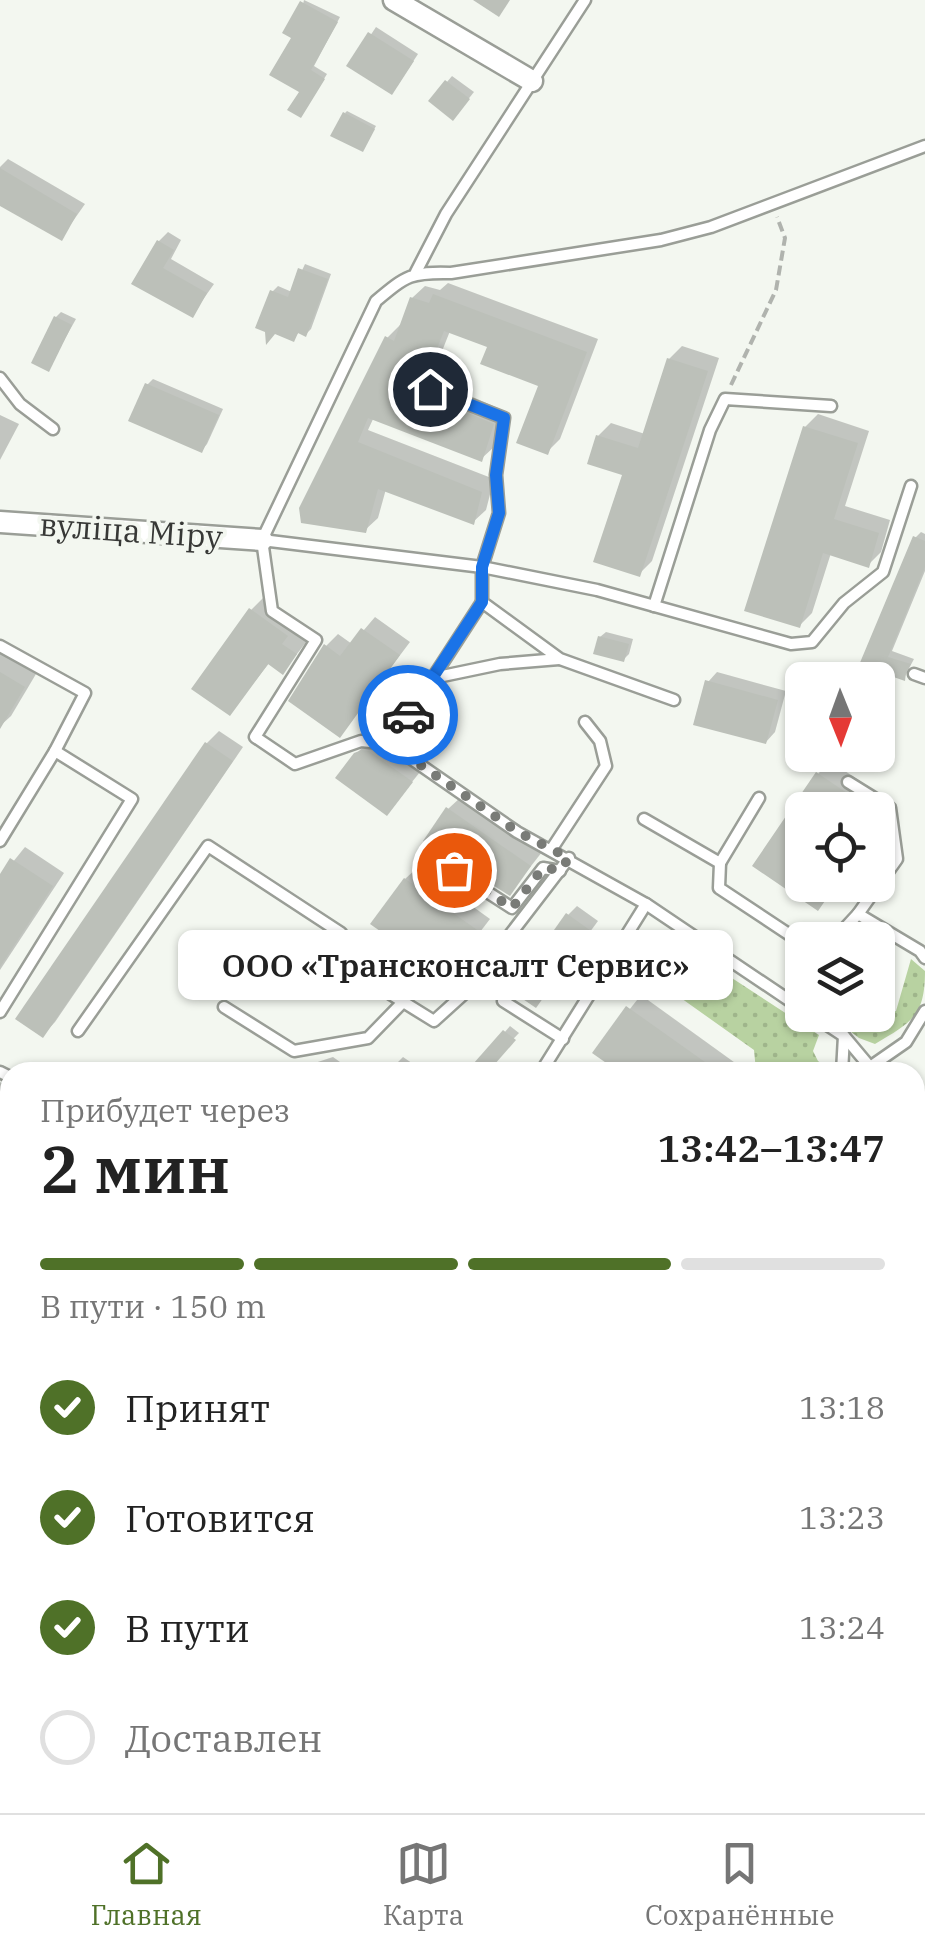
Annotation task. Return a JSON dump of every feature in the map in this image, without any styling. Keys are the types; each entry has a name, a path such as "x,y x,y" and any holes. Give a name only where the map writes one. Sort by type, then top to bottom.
{"street":[{"path":"394,0 532,81"},
{"name":"вуліца Міру","path":"0,522 262,540"}],"lane":[{"path":"585,0 446,214 416,272 376,301 262,540 272,611 316,640 254,737 295,764 361,741 390,744 518,832 646,904 785,998"},
{"path":"416,272 451,273 661,240 711,227 925,146"},
{"path":"0,378 20,404 52,429"},
{"path":"390,744 482,602 482,567 499,513 496,475 504,418 430,389"},
{"path":"654,606 710,430 725,399 831,406"},
{"path":"262,540 482,567 597,590 791,644 812,642 844,603 883,572 911,486"},
{"path":"482,602 560,658 674,700"},
{"path":"0,646 85,693 0,841"},
{"path":"433,678 500,664 560,658"},
{"path":"551,850 606,766 600,740 585,722"},
{"path":"0,1012 132,799 55,751"},
{"path":"848,782 890,808 896,858 851,922"},
{"path":"759,798 720,863 719,888 785,932"},
{"path":"644,819 720,863"},
{"path":"78,1032 208,846 341,932 347,967 434,1020 466,992 569,858"},
{"path":"425,852 512,908 543,868 560,870"},
{"path":"548,1062 646,904"},
{"path":"858,914 920,951 925,958"},
{"path":"503,1001 562,1039"},
{"path":"224,1007 294,1051 368,1038 404,1002"},
{"path":"880,1062 906,1042 925,1011"},
{"path":"838,1032 863,1062"},
{"path":"843,1062 844,1036"}],"path":[{"path":"725,399 776,290 785,238 771,203"}],"green space":[{"path":"660,941 686,948 785,1013 785,1032 819,1035 813,1051 819,1062 755,1062 754,1050 633,964"},
{"path":"911,959 925,971 922,998 914,1016 895,1032 896,1011"},
{"path":"851,1032 895,1032 875,1044"}],"building":[{"path":"473,0 510,0 499,17"},
{"path":"300,1 338,22 311,70 325,79 301,118 287,110 299,92 269,75 291,38 282,33"},
{"path":"368,32 414,61 392,95 346,66"},
{"path":"445,80 470,99 453,121 428,101"},
{"path":"343,112 375,129 363,152 330,136"},
{"path":"0,168 77,214 62,241 0,206"},
{"path":"157,240 174,250 163,268 207,293 193,318 131,284"},
{"path":"298,268 328,279 306,337 298,333 294,342 275,334 266,345 265,332 255,328 270,290 288,297"},
{"path":"433,294 587,352 548,455 516,443 538,386 480,364 487,347 444,331 420,392 494,424 482,462 368,418 358,442 482,492 474,525 378,489 366,533 301,523 299,508 385,336 394,341 410,297 429,303"},
{"path":"54,316 72,325 49,372 31,363"},
{"path":"667,358 708,371 640,577 593,562 622,475 587,464 596,435 638,448"},
{"path":"145,383 219,415 202,453 128,421"},
{"path":"803,426 858,443 834,519 879,533 869,568 823,553 800,628 744,611"},
{"path":"913,536 925,541 925,567 888,657 911,664 905,681 895,678 895,662 860,662"},
{"path":"249,608 288,636 282,644 297,654 283,675 268,664 230,716 191,689"},
{"path":"361,628 400,655 340,738 288,701 324,644 340,656"},
{"path":"598,636 629,644 624,662 593,654"},
{"path":"0,672 25,687 0,729"},
{"path":"705,680 778,700 766,744 693,725"},
{"path":"205,742 233,761 43,1038 15,1019"},
{"path":"362,750 413,782 387,816 335,778 354,753"},
{"path":"816,772 845,792 802,792"},
{"path":"446,807 531,866 510,896 423,841"},
{"path":"785,818 785,888 752,866"},
{"path":"10,858 53,886 0,967 0,874"},
{"path":"404,878 480,932 447,978 370,924"},
{"path":"805,902 824,902 818,911"},
{"path":"566,913 591,931 536,1008 511,991"},
{"path":"626,1006 705,1062 605,1062 592,1053"},
{"path":"503,1030 516,1040 497,1062 475,1062"}],"way so far":[{"path":"408,715 390,744 518,832 569,858 560,870 543,868 512,908 454,870"}],"place":[{"name":"ООО «Трансконсалт Сервис»","path":"454,870"}],"route":[{"path":"408,715 482,602 482,567 499,513 496,475 504,418 430,389"}]}
